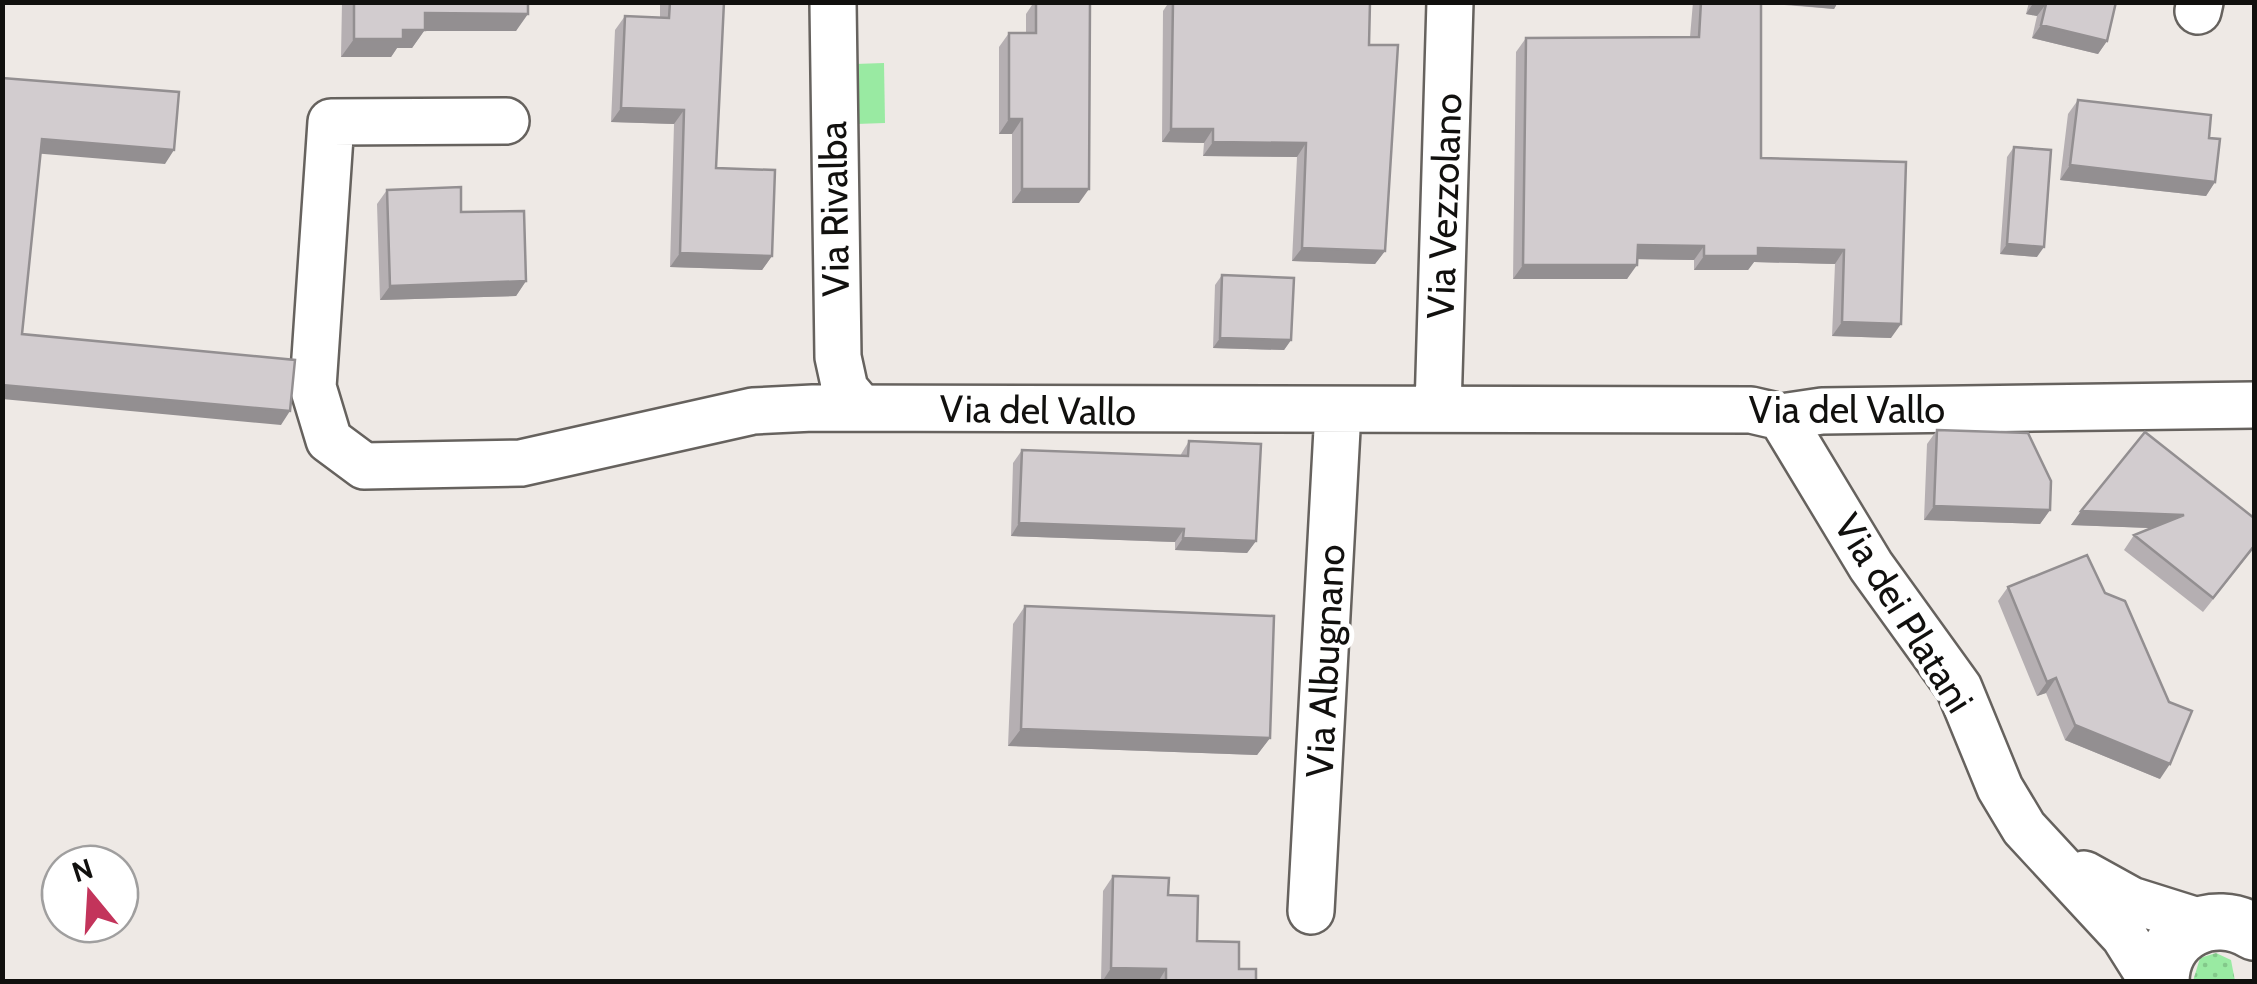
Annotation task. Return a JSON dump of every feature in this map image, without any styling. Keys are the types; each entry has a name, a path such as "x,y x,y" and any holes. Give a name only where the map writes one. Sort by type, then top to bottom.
{"main road":[{"path":"2161,982 2161,964 2176,938 2235,919"}],"street":[{"name":"Via Rivalba","path":"833,2 838,357 845,389 861,408"},
{"name":"Via Vezzolano","path":"1438,409 1450,2"},
{"name":"Via del Vallo","path":"506,121 331,122 313,387 328,440 364,466 522,463 753,411 1751,410 1782,417 1822,411 2254,405"},
{"name":"Via Albugnano","path":"1311,911 1338,412"},
{"name":"Via dei Platani","path":"1782,417 1871,566 1959,688 2000,788 2024,828 2056,858 2124,936 2154,982"},
{"name":"Via dei Platani","path":"2056,858 2131,900 2235,919"}],"green space":[{"path":"884,63 885,123 856,124 855,64"},
{"path":"2216,953 2231,960 2235,981 2193,981 2200,958"}],"building":[{"path":"354,2 528,2 528,14 425,13 425,30 403,30 403,39 354,39"},
{"path":"670,2 724,2 716,168 775,170 772,256 680,253 684,110 621,108 625,16 669,18"},
{"path":"1036,2 1090,2 1089,189 1022,189 1022,119 1009,119 1009,33 1036,33"},
{"path":"1173,2 1370,2 1369,45 1398,45 1385,251 1302,248 1306,143 1213,142 1213,129 1171,129"},
{"path":"1701,2 1761,2 1761,158 1906,162 1901,324 1842,322 1844,250 1758,248 1758,256 1704,256 1704,246 1638,245 1637,265 1523,265 1526,38 1699,37"},
{"path":"2041,2 2116,2 2107,41 2041,25 2046,4"},
{"path":"2,78 179,92 174,150 42,139 22,334 295,360 290,411 2,385"},
{"path":"2078,100 2211,115 2209,138 2220,139 2215,182 2070,165"},
{"path":"2014,147 2051,150 2044,247 2007,244"},
{"path":"461,187 461,212 524,211 526,281 390,286 387,190"},
{"path":"1222,275 1294,278 1291,340 1220,338"},
{"path":"1937,430 2028,433 2051,481 2050,510 1934,506"},
{"path":"2145,432 2254,518 2254,546 2213,598 2134,535 2184,515 2081,511"},
{"path":"1189,441 1261,444 1256,541 1183,538 1184,529 1019,523 1022,450 1188,456"},
{"path":"2087,555 2105,593 2125,601 2169,702 2192,711 2170,764 2075,725 2056,678 2047,682 2008,587"},
{"path":"1025,606 1274,616 1270,738 1021,729"},
{"path":"1113,876 1169,878 1168,895 1198,896 1197,941 1239,942 1239,969 1256,969 1256,982 1166,982 1166,969 1111,968"}]}
